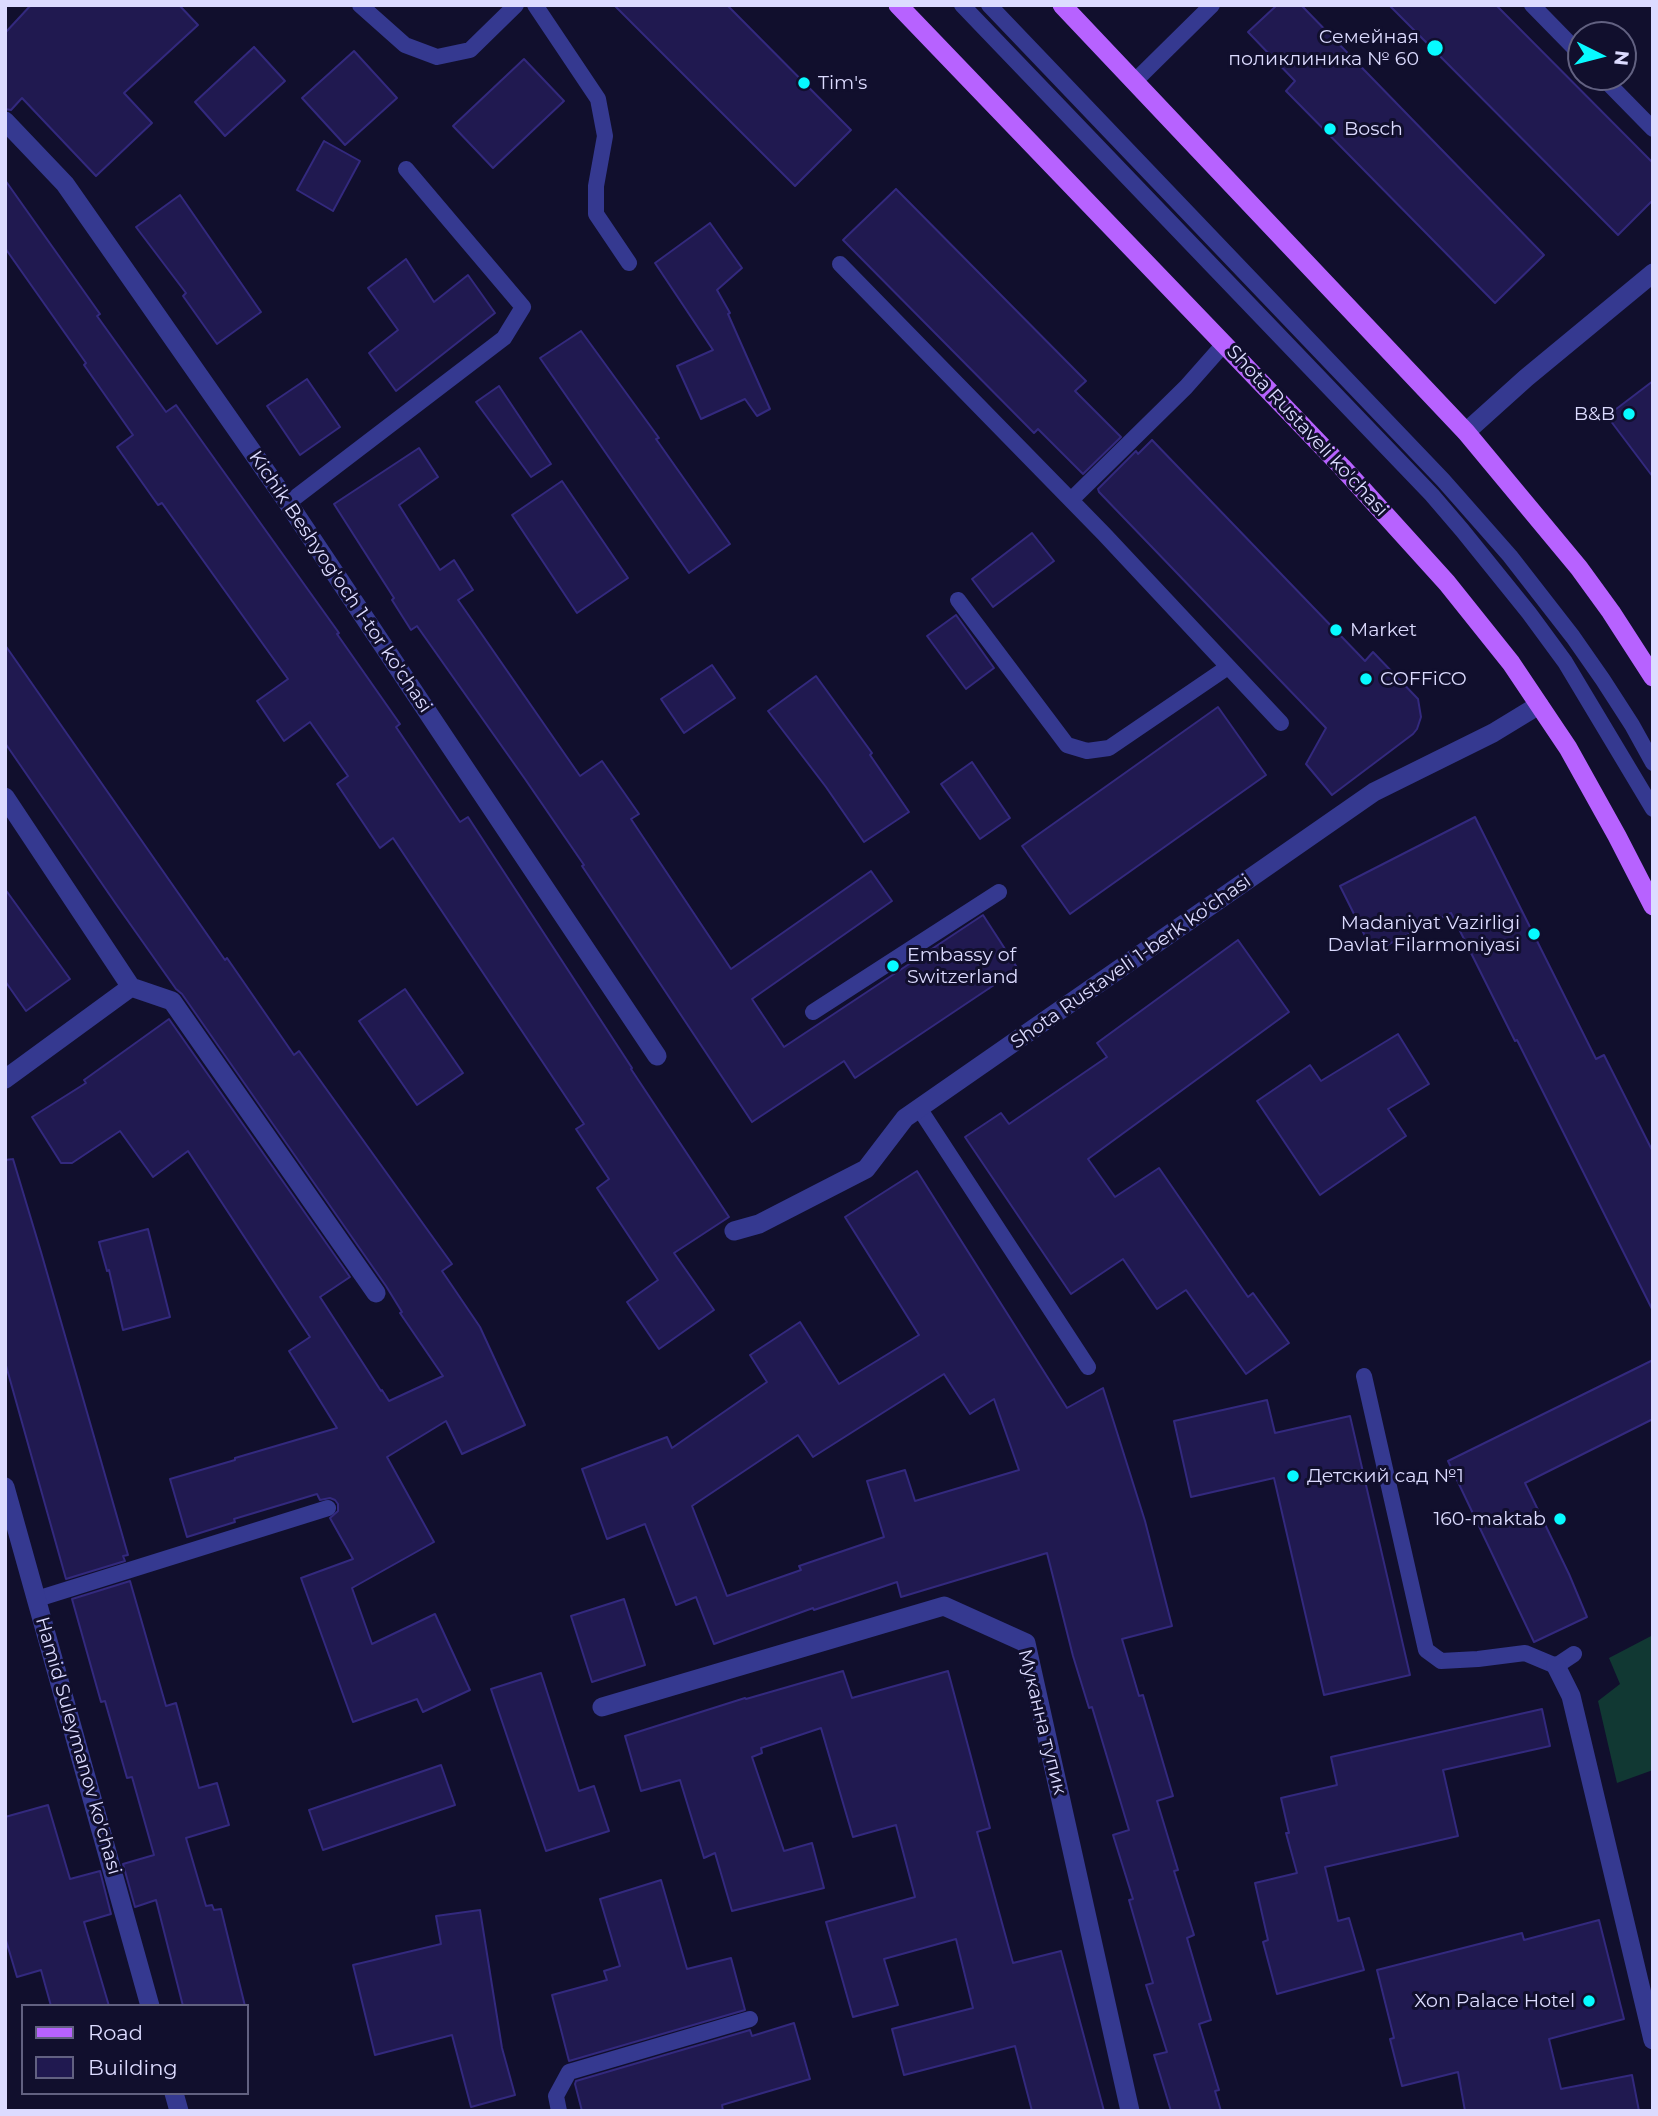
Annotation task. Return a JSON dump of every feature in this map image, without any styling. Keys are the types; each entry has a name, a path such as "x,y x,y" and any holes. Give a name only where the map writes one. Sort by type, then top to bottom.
{"main road":[{"name":"Shota Rustaveli ko'chasi","path":"898,5 1379,506 1447,583 1511,663 1574,759 1653,906"},
{"path":"1062,5 1466,432 1579,568 1653,677"}],"street":[{"name":"Kichik Beshyog'och 1-tor ko'chasi","path":"5,121 65,184 288,503 657,1056"},
{"path":"1466,432 1653,273"},
{"name":"Shota Rustaveli 1-berk ko'chasi","path":"734,1231 759,1224 866,1169 905,1118 1374,792 1493,733 1539,705"},
{"path":"5,797 131,987 172,1001 376,1293"},
{"path":"5,1079 131,987"},
{"name":"Hamid Suleymanov ko'chasi","path":"5,1487 149,2004"},
{"name":"Муканна тупик","path":"601,1707 944,1606 1026,1643 1130,2111"},
{"path":"1556,1666 1572,1696 1653,2040"}],"lane":[{"path":"360,5 405,46 437,57 470,50 516,5"},
{"path":"535,5 598,99 605,136 596,186 596,214 629,263"},
{"path":"961,5 1432,495 1529,613 1565,662 1653,809"},
{"path":"989,5 1444,480 1502,546 1573,637 1624,713 1653,763"},
{"path":"1135,81 1212,5"},
{"path":"1532,5 1567,41"},
{"path":"1616,91 1653,129"},
{"path":"288,503 504,338 523,307 405,169"},
{"path":"840,264 1071,500 1281,723"},
{"path":"1071,500 1186,387 1224,344"},
{"path":"958,600 1067,745 1087,751 1109,748 1228,667"},
{"path":"813,1012 999,892"},
{"path":"919,1108 1088,1367"},
{"path":"1364,1376 1426,1650 1441,1661 1524,1653 1556,1666 1574,1654"},
{"path":"37,1599 328,1508"},
{"path":"559,2111 556,2096 569,2073 750,2019"}],"green space":[{"path":"1653,1635 1653,1770 1617,1783 1598,1701 1620,1684 1609,1658"}],"building":[{"path":"31,5 179,5 198,25 124,93 152,123 96,176 22,98 11,110 5,109 5,33"},
{"path":"614,5 727,5 851,130 795,186"},
{"path":"1277,5 1301,5 1544,255 1495,303 1286,91 1295,81 1248,32"},
{"path":"1389,5 1496,5 1567,76 1567,91 1581,91 1653,163 1653,200 1618,235"},
{"path":"254,47 285,81 225,136 195,102"},
{"path":"354,51 397,98 345,145 302,98"},
{"path":"524,59 564,101 493,168 453,126"},
{"path":"324,141 360,161 333,211 297,190"},
{"path":"5,180 166,412 176,405 339,633 337,634 400,724 396,727 460,822 468,817 729,1217 674,1253 714,1310 659,1349 627,1302 658,1280 597,1188 609,1179 576,1129 584,1124 393,838 380,848 337,784 348,776 310,722 284,741 257,701 288,679 162,503 158,505 117,447 133,435 5,248"},
{"path":"896,189 1086,381 1075,391 1121,437 1083,474 1038,429 1034,433 843,240"},
{"path":"180,195 261,312 217,344 183,296 186,293 136,227"},
{"path":"710,223 742,268 717,290 730,313 728,314 770,409 757,416 745,399 701,419 677,366 713,350 655,263"},
{"path":"406,259 434,302 468,275 495,313 396,391 369,353 398,330 368,288"},
{"path":"581,331 659,438 656,439 730,544 689,573 540,358"},
{"path":"307,379 340,427 300,455 267,406"},
{"path":"1653,381 1653,477 1607,416"},
{"path":"499,386 551,464 531,477 476,402"},
{"path":"1152,440 1365,661 1373,652 1418,699 1421,717 1413,734 1332,795 1306,764 1326,728 1099,492 1098,489 1136,451 1138,454"},
{"path":"419,448 438,477 399,505 440,570 454,560 473,590 458,600 580,776 602,761 639,814 631,819 731,969 871,871 892,901 752,999 784,1047 983,915 1018,969 855,1078 844,1061 752,1122 525,779 417,626 411,630 392,600 394,598 334,504"},
{"path":"562,481 628,578 577,613 512,515"},
{"path":"1032,533 1054,561 993,607 972,579"},
{"path":"956,615 994,668 966,689 927,636"},
{"path":"5,645 225,960 227,958 294,1055 299,1051 452,1264 442,1271 480,1327 525,1425 462,1454 446,1421 387,1457 434,1542 352,1588 372,1644 435,1614 470,1690 423,1712 417,1699 353,1722 301,1578 353,1559 330,1518 338,1511 335,1500 320,1500 317,1494 234,1519 235,1522 187,1537 170,1479 337,1428 289,1351 310,1337 188,1151 153,1177 120,1131 72,1163 61,1163 32,1117 86,1083 84,1080 169,1019 350,1277 320,1297 381,1391 389,1401 443,1376 400,1313 402,1312 386,1286 5,743"},
{"path":"712,665 735,698 684,733 661,699"},
{"path":"816,676 872,753 870,755 909,812 864,842 768,711"},
{"path":"1218,707 1266,775 1070,914 1022,846"},
{"path":"972,762 1010,818 980,839 941,784"},
{"path":"1475,817 1596,1059 1604,1055 1653,1152 1653,1311 1451,913 1373,952 1340,886"},
{"path":"5,889 70,979 26,1011 5,981"},
{"path":"1238,940 1289,1012 1088,1159 1115,1197 1159,1168 1248,1297 1253,1293 1289,1343 1246,1374 1186,1290 1157,1309 1123,1259 1071,1294 965,1137 1001,1113 1009,1124 1107,1057 1097,1043"},
{"path":"405,989 463,1073 417,1105 359,1021"},
{"path":"1398,1034 1429,1084 1388,1109 1406,1136 1320,1195 1257,1101 1310,1065 1321,1081"},
{"path":"13,1159 128,1555 123,1556 125,1561 66,1579 5,1362 5,1160"},
{"path":"917,1171 1067,1408 1103,1388 1145,1521 1172,1626 1122,1639 1139,1696 1143,1695 1173,1796 1157,1801 1178,1870 1174,1871 1194,1935 1187,1938 1211,2020 1199,2024 1219,2090 1215,2091 1221,2111 1171,2111 1154,2055 1167,2052 1146,1985 1153,1983 1129,1900 1133,1899 1113,1835 1129,1830 1092,1707 1089,1708 1073,1656 1047,1553 901,1597 897,1582 814,1610 813,1608 714,1644 696,1597 676,1605 645,1524 607,1539 582,1469 667,1437 672,1448 767,1382 750,1355 800,1322 839,1384 919,1335 845,1217","holes":["944,1374 970,1414 994,1399 1019,1470 915,1501 905,1470 867,1481 884,1537 799,1566 801,1570 727,1596 692,1506 798,1435 813,1457"]},
{"path":"148,1229 170,1317 123,1330 109,1270 107,1271 99,1242"},
{"path":"1653,1360 1653,1419 1525,1483 1587,1617 1534,1642 1448,1461"},
{"path":"1267,1400 1275,1433 1350,1416 1410,1675 1324,1695 1274,1478 1191,1497 1174,1421"},
{"path":"130,1581 166,1706 176,1703 199,1788 217,1783 229,1825 186,1838 206,1906 212,1905 214,1910 221,1909 245,2004 182,2004 156,1900 135,1907 123,1864 154,1855 132,1777 127,1778 105,1701 101,1702 72,1599"},
{"path":"624,1599 645,1665 592,1682 571,1616"},
{"path":"843,1671 852,1698 948,1671 990,1828 977,1832 1013,1963 1061,1951 1104,2111 1032,2111 1015,2046 904,2075 892,2029 973,2008 956,1939 884,1959 898,2005 853,2017 826,1922 915,1897 896,1825 853,1837 821,1728 761,1748 762,1753 752,1757 784,1851 812,1843 824,1888 732,1911 715,1853 704,1858 680,1780 641,1791 625,1736 745,1698"},
{"path":"541,1673 579,1791 594,1786 609,1831 546,1851 491,1689"},
{"path":"1542,1709 1550,1746 1443,1770 1458,1836 1325,1867 1338,1921 1349,1918 1364,1970 1277,1994 1263,1942 1268,1940 1255,1883 1297,1873 1286,1833 1289,1833 1281,1798 1337,1785 1331,1757"},
{"path":"441,1765 455,1805 323,1850 309,1810"},
{"path":"48,1805 70,1879 100,1871 111,1914 84,1922 108,2004 50,2004 41,1970 17,1977 5,1937 5,1817"},
{"path":"661,1880 687,1969 731,1958 745,2010 569,2061 552,1995 607,1980 604,1971 620,1966 600,1899"},
{"path":"480,1910 502,2048 515,2095 471,2107 452,2035 375,2055 353,1965 441,1944 436,1916"},
{"path":"1599,1920 1624,2019 1549,2039 1561,2089 1632,2075 1639,2111 1465,2111 1458,2072 1402,2086 1390,2039 1394,2038 1377,1970 1522,1933 1524,1940"},
{"path":"794,2023 810,2079 722,2105 723,2111 582,2111 576,2081 750,2030 752,2036"}],"place":[{"name":"Семейная поликлиника № 60","path":"1435,48"},
{"name":"Tim's","path":"804,83"},
{"name":"Bosch","path":"1330,129"},
{"name":"B&B","path":"1629,414"},
{"name":"Market","path":"1336,630"},
{"name":"COFFiCO","path":"1366,679"},
{"name":"Madaniyat Vazirligi Davlat Filarmoniyasi","path":"1534,934"},
{"name":"Embassy of Switzerland","path":"893,966"},
{"name":"Детский сад №1","path":"1293,1476"},
{"name":"160-maktab","path":"1560,1519"},
{"name":"Xon Palace Hotel","path":"1589,2001"}]}
